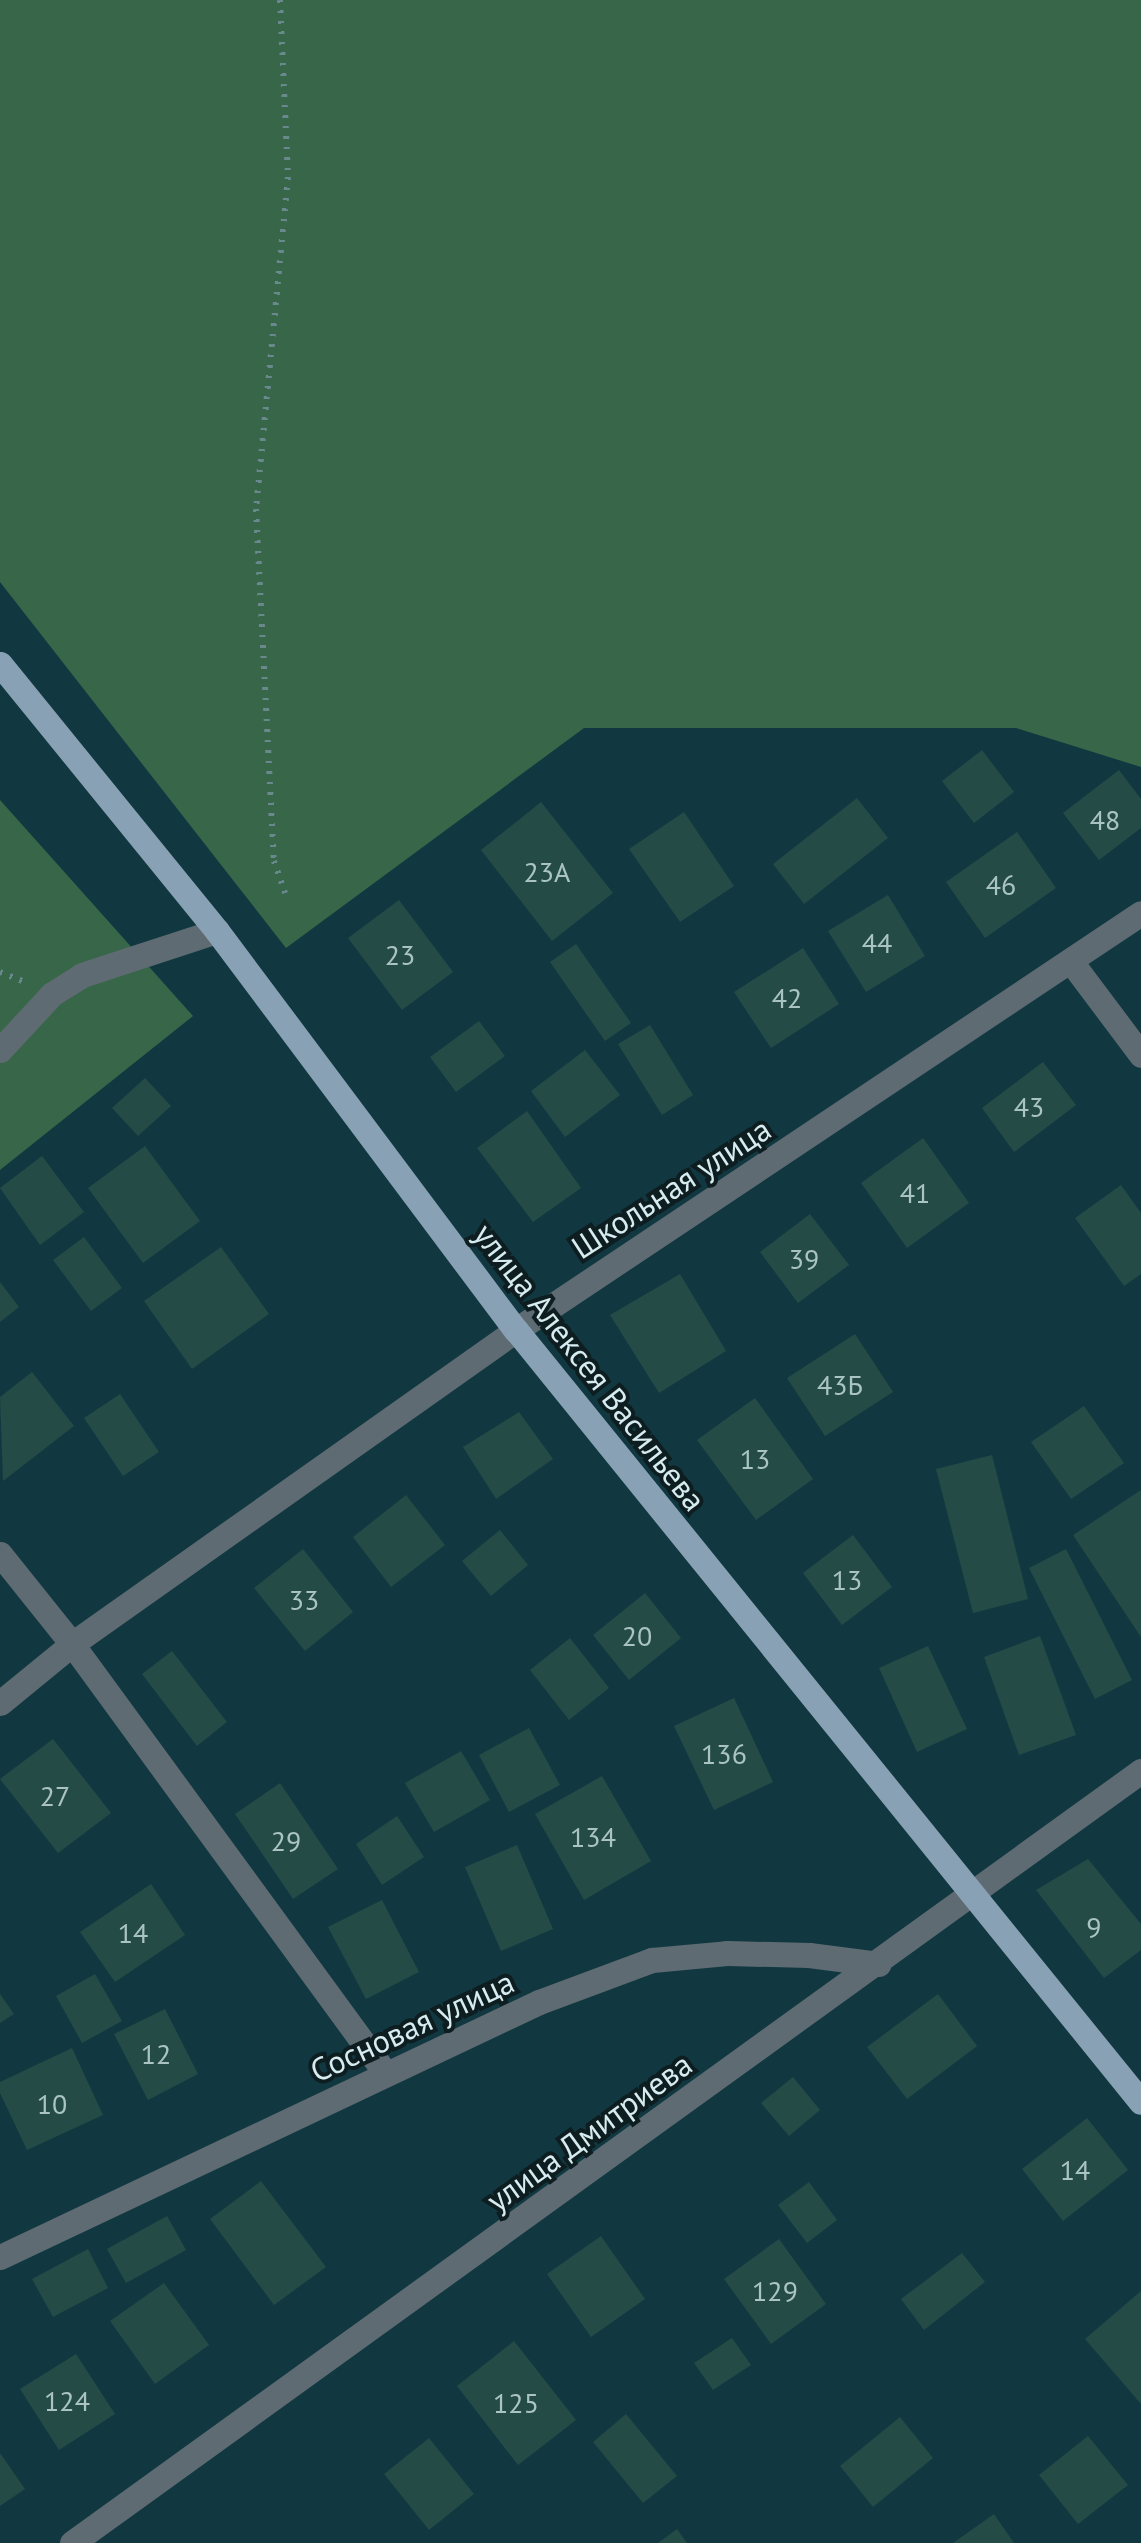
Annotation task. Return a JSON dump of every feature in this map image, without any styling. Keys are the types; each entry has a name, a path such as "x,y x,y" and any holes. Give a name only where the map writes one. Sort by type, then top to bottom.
{"main road":[{"name":"улица Алексея Васильева","path":"0,664 217,931 516,1330 1141,2102"}],"street":[{"name":"Школьная улица","path":"0,1703 72,1644 516,1330 1141,913"},
{"path":"0,1050 52,994 82,975 217,931"},
{"path":"1072,962 1141,1055"},
{"path":"0,1554 72,1644 386,2074"},
{"name":"улица Дмитриева","path":"72,2543 1141,1771"},
{"name":"Сосновая улица","path":"0,2257 539,2002 652,1960 760,1954 878,1964"}],"path":[{"path":"280,0 288,177 256,509 274,861 285,893"}],"green space":[{"path":"0,0 1141,0 1141,767 1016,728 584,728 286,948 0,582"},
{"path":"0,800 193,1016 0,1170"}],"building":[{"path":"982,750 1014,792 974,823 942,781"},
{"path":"1119,770 1141,799 1141,828 1099,860 1063,813"},
{"path":"857,798 888,838 804,904 773,864"},
{"path":"541,802 613,893 552,941 481,850"},
{"path":"684,812 734,886 680,922 629,849"},
{"path":"1017,832 1056,888 985,938 946,882"},
{"path":"888,895 925,956 866,992 828,931"},
{"path":"399,900 453,972 402,1010 348,938"},
{"path":"576,944 631,1023 605,1041 550,962"},
{"path":"803,948 839,1004 771,1048 734,992"},
{"path":"479,1021 505,1056 456,1092 430,1057"},
{"path":"650,1025 693,1095 662,1115 618,1044"},
{"path":"585,1050 620,1095 565,1137 531,1091"},
{"path":"1043,1062 1076,1105 1014,1152 982,1108"},
{"path":"145,1078 171,1106 138,1136 112,1108"},
{"path":"527,1111 581,1188 533,1222 477,1148"},
{"path":"923,1138 969,1203 907,1248 861,1183"},
{"path":"145,1146 200,1221 143,1263 88,1188"},
{"path":"42,1156 84,1212 40,1245 0,1188"},
{"path":"1121,1185 1141,1213 1141,1274 1124,1286 1075,1218"},
{"path":"810,1214 849,1265 798,1303 760,1252"},
{"path":"84,1237 122,1288 91,1311 53,1260"},
{"path":"221,1247 269,1314 192,1369 144,1301"},
{"path":"680,1274 726,1351 659,1393 610,1315"},
{"path":"0,1282 19,1307 0,1322"},
{"path":"855,1334 893,1392 825,1436 787,1378"},
{"path":"32,1372 74,1426 3,1481 0,1397"},
{"path":"120,1394 159,1452 123,1476 84,1418"},
{"path":"755,1398 813,1479 756,1520 697,1440"},
{"path":"1084,1406 1124,1463 1071,1499 1031,1442"},
{"path":"519,1412 553,1459 496,1499 463,1447"},
{"path":"992,1455 1028,1599 973,1613 936,1469"},
{"path":"1141,1490 1141,1637 1073,1535"},
{"path":"406,1495 445,1545 391,1587 353,1537"},
{"path":"500,1530 528,1565 491,1596 462,1561"},
{"path":"853,1535 892,1587 842,1625 803,1573"},
{"path":"303,1549 353,1612 305,1651 254,1588"},
{"path":"1066,1549 1132,1680 1095,1699 1029,1568"},
{"path":"645,1593 681,1638 629,1680 593,1635"},
{"path":"1040,1636 1076,1735 1019,1755 984,1657"},
{"path":"570,1638 609,1688 569,1720 530,1670"},
{"path":"928,1646 967,1729 917,1752 879,1668"},
{"path":"172,1651 227,1722 197,1746 142,1674"},
{"path":"734,1698 773,1782 714,1810 674,1726"},
{"path":"529,1728 560,1785 509,1812 479,1755"},
{"path":"53,1739 111,1813 58,1853 0,1779"},
{"path":"461,1751 490,1800 434,1832 405,1783"},
{"path":"602,1776 651,1861 584,1900 535,1814"},
{"path":"280,1783 338,1869 293,1899 235,1814"},
{"path":"397,1816 424,1857 382,1885 356,1844"},
{"path":"517,1845 553,1929 501,1951 465,1867"},
{"path":"1088,1859 1141,1924 1141,1950 1104,1978 1036,1890"},
{"path":"151,1884 185,1935 115,1982 80,1932"},
{"path":"382,1900 419,1972 366,1999 328,1927"},
{"path":"95,1974 122,2021 82,2043 56,1996"},
{"path":"0,1994 14,2014 0,2023"},
{"path":"938,1994 977,2046 907,2099 867,2047"},
{"path":"165,2009 198,2074 148,2100 114,2034"},
{"path":"72,2048 103,2115 27,2150 0,2093 0,2082"},
{"path":"793,2077 820,2110 789,2136 761,2103"},
{"path":"1087,2118 1128,2170 1063,2221 1022,2169"},
{"path":"261,2181 326,2267 274,2305 210,2219"},
{"path":"809,2182 837,2220 807,2243 778,2205"},
{"path":"167,2216 186,2250 126,2283 107,2249"},
{"path":"601,2236 645,2299 591,2337 547,2274"},
{"path":"779,2239 826,2304 771,2344 724,2279"},
{"path":"88,2249 108,2288 53,2317 32,2279"},
{"path":"962,2253 985,2282 924,2330 901,2299"},
{"path":"164,2283 209,2345 155,2384 110,2321"},
{"path":"1141,2291 1141,2404 1085,2339"},
{"path":"732,2338 751,2365 713,2390 694,2363"},
{"path":"514,2341 576,2420 518,2465 457,2386"},
{"path":"76,2354 115,2414 59,2450 20,2389"},
{"path":"626,2414 677,2476 643,2503 593,2442"},
{"path":"900,2417 933,2458 873,2507 840,2466"},
{"path":"1088,2436 1128,2485 1078,2524 1039,2475"},
{"path":"429,2438 474,2494 429,2530 384,2474"},
{"path":"0,2453 25,2489 0,2506"},
{"path":"994,2514 1014,2543 953,2543"},
{"path":"677,2529 687,2543 658,2543"}]}
